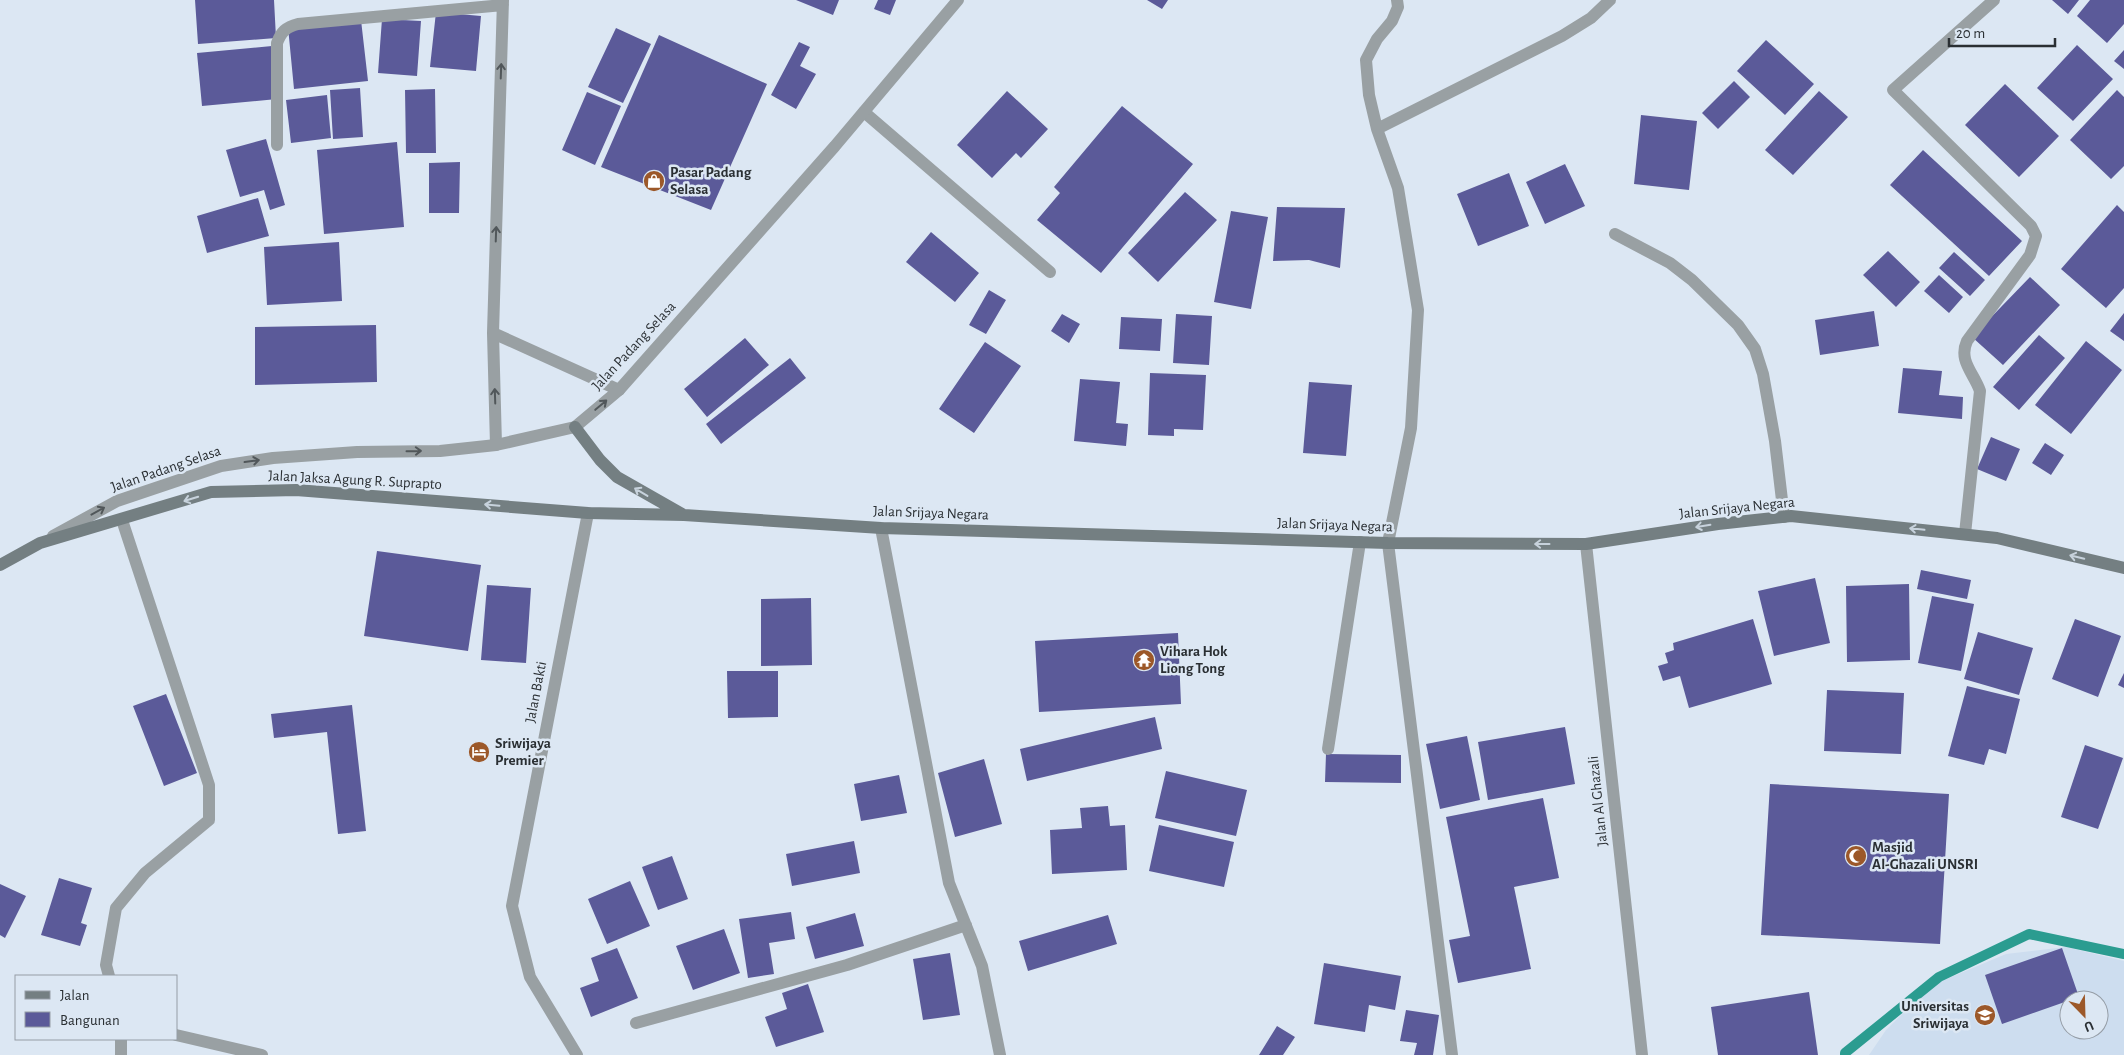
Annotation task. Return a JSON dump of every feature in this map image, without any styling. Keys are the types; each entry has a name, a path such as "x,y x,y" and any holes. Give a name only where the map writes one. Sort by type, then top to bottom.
{"main road":[{"path":"575,427 600,460 617,477 684,516"},
{"name":"Jalan Jaksa Agung R. Suprapto","path":"0,565 40,543 211,492 296,490 540,509"},
{"name":"Jalan Srijaya Negara","path":"540,509 881,528 1388,543 1586,544 1718,524 1784,517 1997,538 2124,568"}],"street":[{"name":"Jalan Padang Selasa","path":"40,543 117,501 221,466 273,458 357,452 440,450 496,445 575,427 619,390 864,112 958,0"},
{"path":"1396,0 1398,7 1392,21 1377,39 1366,60 1369,95 1377,130 1398,188 1418,310 1411,428 1388,543 1452,1055"},
{"path":"1377,130 1562,36 1591,18 1610,0"},
{"path":"1965,534 1980,392 1977,381 1964,361 1963,350 1966,341 2030,255 2036,236 2030,226 1893,90 1994,0"},
{"path":"277,146 277,43 280,35 287,28 298,24 503,3 493,332 496,445"},
{"path":"864,112 1050,272"},
{"path":"1615,234 1670,263 1692,280 1738,325 1755,350 1762,374 1775,441 1784,517"},
{"path":"493,332 619,390"},
{"name":"Jalan Bakti","path":"577,1055 530,977 512,906 588,513"},
{"path":"109,975 106,965 116,908 145,873 209,820 209,785 122,520"},
{"path":"881,528 949,883 982,966 1000,1055"},
{"path":"1328,749 1360,542"},
{"name":"Jalan Al Ghazali","path":"1586,544 1642,1055"},
{"path":"636,1024 847,965 966,925"},
{"path":"178,1035 262,1055"},
{"path":"121,1040 121,1055"}],"shaded area":[{"name":"Universitas Sriwijaya","path":"2066,947 2124,961 2124,1055 1869,1055 1886,1030 1930,986 2006,954"}],"building":[{"path":"195,0 274,0 276,38 198,44"},
{"path":"796,0 839,0 833,15"},
{"path":"878,0 896,0 890,15 874,9"},
{"path":"1147,0 1168,0 1162,9"},
{"path":"2052,0 2079,0 2068,14"},
{"path":"2090,0 2124,0 2124,24 2107,43 2077,16"},
{"path":"436,12 481,16 476,71 430,67"},
{"path":"382,19 421,21 417,76 378,73"},
{"path":"361,20 368,81 294,89 288,27"},
{"path":"616,28 651,44 623,103 588,87"},
{"path":"659,35 767,84 711,210 601,167"},
{"path":"1766,40 1814,84 1785,115 1737,71"},
{"path":"799,42 810,47 800,66 816,74 796,109 771,95"},
{"path":"2077,45 2113,79 2073,121 2037,88"},
{"path":"272,46 277,99 202,106 197,53"},
{"path":"2124,50 2124,69 2114,61"},
{"path":"1734,81 1750,97 1718,129 1702,113"},
{"path":"2005,84 2059,136 2019,177 1965,125"},
{"path":"360,88 363,137 333,139 330,90"},
{"path":"435,89 436,153 406,153 405,90"},
{"path":"2117,90 2124,97 2124,166 2111,179 2070,140"},
{"path":"1007,91 1048,129 1021,158 1016,153 992,178 957,145"},
{"path":"1819,91 1848,117 1793,175 1765,150"},
{"path":"587,92 621,106 595,165 562,150"},
{"path":"327,95 331,138 291,143 286,100"},
{"path":"1122,106 1193,164 1101,273 1037,220 1060,193 1054,187"},
{"path":"1641,115 1697,121 1689,190 1634,184"},
{"path":"266,139 285,205 270,210 264,190 240,197 226,150"},
{"path":"397,142 404,227 324,234 317,150"},
{"path":"1923,150 2022,241 1989,276 1890,185"},
{"path":"460,162 459,213 429,213 429,163"},
{"path":"1565,164 1585,206 1545,224 1526,182"},
{"path":"1509,173 1529,226 1478,246 1457,194"},
{"path":"1185,192 1217,220 1158,282 1128,253"},
{"path":"258,198 269,236 207,253 197,216"},
{"path":"2117,205 2124,212 2124,288 2106,308 2061,269"},
{"path":"1277,207 1345,208 1340,268 1309,260 1273,261"},
{"path":"1231,211 1268,217 1251,309 1214,302"},
{"path":"931,232 979,273 955,302 906,262"},
{"path":"339,242 342,301 267,305 264,247"},
{"path":"1888,251 1920,282 1896,307 1863,275"},
{"path":"1954,252 1985,280 1970,296 1939,268"},
{"path":"1939,275 1963,297 1949,313 1924,291"},
{"path":"2030,277 2060,305 2003,365 1972,337"},
{"path":"989,290 1006,300 986,334 969,325"},
{"path":"1874,311 1879,346 1820,355 1815,320"},
{"path":"2124,313 2124,341 2110,331"},
{"path":"1062,314 1080,324 1069,343 1051,331"},
{"path":"1176,314 1212,316 1209,365 1173,363"},
{"path":"1121,317 1162,319 1160,351 1119,349"},
{"path":"376,325 377,382 255,385 255,327"},
{"path":"2039,335 2065,358 2019,410 1993,387"},
{"path":"745,338 769,365 707,417 684,389"},
{"path":"2086,341 2122,370 2071,434 2035,405"},
{"path":"985,342 1021,366 974,433 939,409"},
{"path":"790,358 806,378 721,444 706,424"},
{"path":"1903,368 1942,371 1939,395 1963,397 1962,419 1898,413"},
{"path":"1150,373 1206,375 1203,430 1174,429 1174,436 1148,435"},
{"path":"1080,379 1120,382 1116,423 1128,424 1126,446 1074,441"},
{"path":"1309,382 1352,385 1346,456 1303,453"},
{"path":"1991,437 2020,449 2006,481 1977,469"},
{"path":"2045,443 2064,455 2051,475 2032,463"},
{"path":"377,551 481,565 468,651 364,636"},
{"path":"1921,570 1971,580 1967,599 1917,589"},
{"path":"1815,578 1830,643 1774,656 1758,591"},
{"path":"1909,584 1910,660 1847,662 1846,586"},
{"path":"487,585 531,588 526,663 481,660"},
{"path":"1932,596 1974,604 1961,671 1918,663"},
{"path":"811,598 812,665 761,666 761,599"},
{"path":"1753,619 1772,684 1689,708 1680,676 1663,681 1658,666 1668,663 1665,653 1674,650 1673,643"},
{"path":"2075,619 2121,636 2098,697 2052,679"},
{"path":"1978,632 2033,648 2019,695 1964,679"},
{"path":"1178,633 1181,704 1039,712 1035,641"},
{"path":"727,671 778,671 778,717 728,718"},
{"path":"2124,673 2124,688 2118,685"},
{"path":"1967,686 2020,699 2006,754 1989,749 1984,765 1948,756"},
{"path":"1827,690 1904,693 1901,754 1824,751"},
{"path":"166,694 197,773 164,786 133,706"},
{"path":"352,705 366,831 338,834 327,732 274,738 271,714"},
{"path":"1155,717 1162,749 1027,781 1020,749"},
{"path":"1565,727 1575,784 1488,800 1478,742"},
{"path":"1467,736 1480,800 1440,809 1426,744"},
{"path":"2085,745 2123,758 2098,829 2061,817"},
{"path":"1326,754 1401,755 1401,783 1325,782"},
{"path":"984,759 1002,824 955,837 938,773"},
{"path":"1166,771 1247,790 1236,836 1155,818"},
{"path":"899,775 907,813 861,821 854,784"},
{"path":"1770,784 1949,794 1940,944 1761,935"},
{"path":"1543,798 1559,878 1514,887 1531,969 1458,983 1449,940 1470,936 1446,817"},
{"path":"1108,806 1110,826 1125,825 1127,870 1052,874 1050,830 1082,828 1080,808"},
{"path":"1159,825 1234,842 1224,887 1149,871"},
{"path":"854,841 860,873 792,886 786,854"},
{"path":"672,856 688,899 658,910 642,867"},
{"path":"59,878 92,888 81,923 87,925 80,946 41,935"},
{"path":"630,881 650,926 607,944 588,899"},
{"path":"0,884 26,896 5,938 0,935"},
{"path":"791,912 795,939 769,943 774,974 748,978 739,919"},
{"path":"855,913 864,946 815,959 806,927"},
{"path":"1108,915 1117,944 1028,971 1019,941"},
{"path":"724,929 740,973 693,990 676,946"},
{"path":"617,948 638,998 591,1017 580,988 599,981 591,958"},
{"path":"2062,948 2077,990 2059,990 2059,1004 2002,1024 1985,975"},
{"path":"950,953 960,1015 923,1020 913,959"},
{"path":"1324,963 1401,976 1395,1010 1369,1005 1365,1032 1314,1024"},
{"path":"808,984 824,1032 776,1047 765,1017 787,1009 782,993"},
{"path":"1809,992 1818,1055 1718,1055 1711,1007"},
{"path":"1406,1010 1439,1015 1433,1055 1414,1055 1417,1043 1400,1041"},
{"path":"1277,1026 1295,1037 1283,1055 1259,1055"}],"waterway":[{"path":"1845,1055 1845,1053 1939,977 2029,934 2124,954"}],"place":[{"name":"Pasar Padang Selasa","path":"654,181"},
{"name":"Vihara Hok Liong Tong","path":"1144,660"},
{"name":"Sriwijaya Premier","path":"479,752"},
{"name":"Masjid Al-Ghazali UNSRI","path":"1856,856"},
{"name":"Universitas Sriwijaya","path":"1985,1015"}]}
